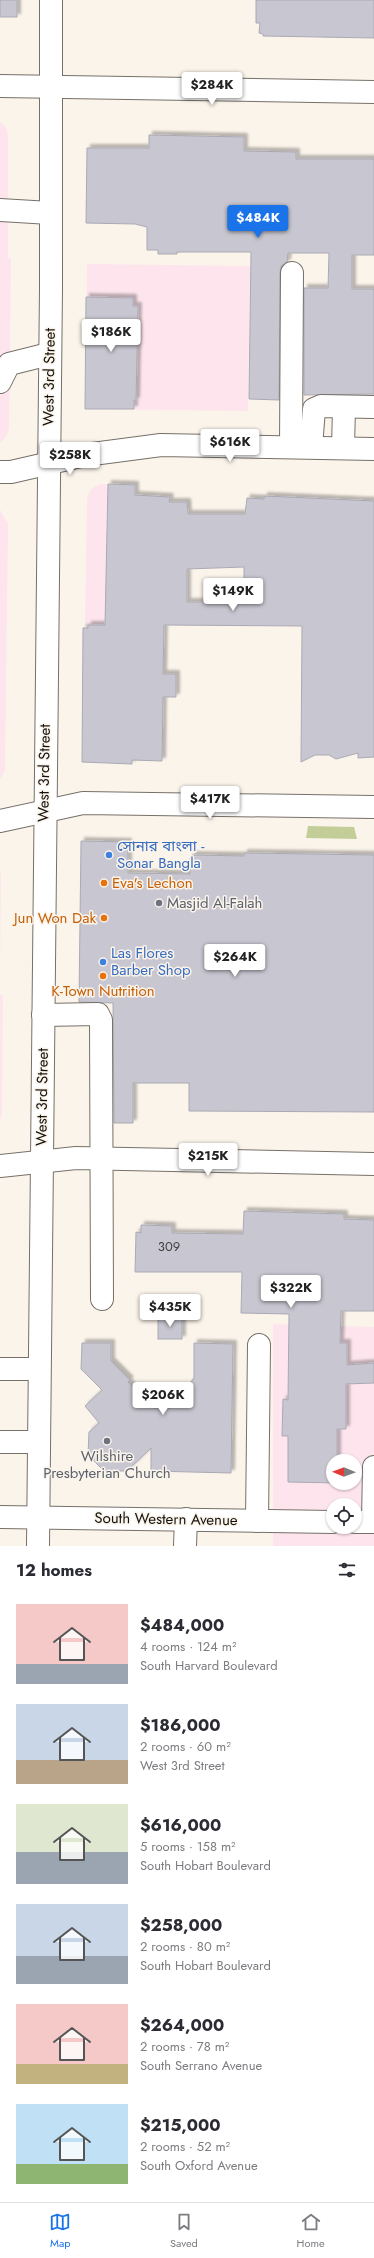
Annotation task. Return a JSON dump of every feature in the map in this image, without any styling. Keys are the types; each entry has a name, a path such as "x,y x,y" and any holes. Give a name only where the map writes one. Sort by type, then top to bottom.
{"main road":[{"name":"West 3rd Street","path":"38,1546 51,0"},
{"path":"0,86 374,92"},
{"path":"0,210 50,213"},
{"path":"292,273 301,447"},
{"path":"0,382 8,364 49,354"},
{"path":"301,447 314,409 321,406 374,407"},
{"path":"343,448 344,407"},
{"path":"0,472 11,472 85,455 160,445 374,449"},
{"path":"0,821 44,810 83,803 374,807"},
{"path":"43,1015 98,1014 101,1020 102,1299"},
{"path":"0,1166 76,1158 374,1164"},
{"path":"257,1521 259,1344"},
{"path":"0,1369 39,1369"},
{"path":"0,1442 39,1442"},
{"path":"367,1522 374,1467"},
{"name":"South Western Avenue","path":"0,1517 326,1522"},
{"path":"185,1546 186,1519"}],"shaded area":[{"path":"0,122 6,128 8,134 8,258 11,258 9,429 6,437 0,443"},
{"path":"87,264 250,266 248,411 85,409"},
{"path":"100,484 135,485 133,626 85,625 87,498 91,489"},
{"path":"0,510 8,524 5,770 0,779"},
{"path":"0,872 1,875 0,967"},
{"path":"0,995 3,995 2,1113 0,1120"},
{"path":"273,1324 374,1327 374,1546 273,1546"}],"green space":[{"path":"308,826 354,827 357,839 306,838"}],"building":[{"path":"0,0 17,0 17,17 0,17"},
{"path":"256,0 374,0 374,38 263,36 263,34 259,33 260,23 256,23"},
{"path":"149,135 244,137 244,151 296,152 296,159 374,159 374,255 352,255 352,289 374,289 374,394 304,395 304,288 328,288 329,253 288,253 287,262 281,266 280,273 279,400 249,399 251,252 177,252 177,254 158,254 158,250 147,250 147,227 135,224 86,223 87,148 149,148"},
{"path":"86,297 133,298 133,306 138,306 136,401 134,400 134,409 85,409"},
{"path":"108,484 135,485 135,495 170,497 169,502 187,502 188,514 245,514 247,498 264,499 264,496 374,501 374,757 358,758 358,753 336,759 329,755 315,755 301,762 302,626 164,625 163,674 176,674 176,697 163,697 162,761 132,760 132,764 82,762 83,628 88,628 88,625 105,625","holes":["244,567 244,602 187,602 187,569"]},
{"path":"81,841 128,842 128,873 190,874 190,858 192,858 192,855 244,856 244,853 374,855 374,1112 189,1111 189,1083 133,1083 133,1123 114,1123 113,1003 79,1002"},
{"path":"244,1211 344,1214 344,1219 374,1220 374,1311 341,1311 340,1343 347,1343 347,1365 374,1363 374,1383 346,1384 346,1429 337,1429 337,1454 326,1454 326,1483 288,1482 288,1436 282,1436 283,1399 288,1400 289,1314 241,1313 242,1272 135,1272 136,1232 141,1233 141,1225 172,1226 172,1233 243,1234"},
{"path":"158,1316 182,1316 182,1339 158,1339"},
{"path":"82,1343 111,1343 111,1361 130,1380 128,1382 153,1408 171,1408 194,1378 194,1343 233,1344 231,1473 151,1471 151,1448 127,1471 104,1471 88,1455 89,1432 99,1423 85,1406 102,1390 81,1369"}],"place":[{"name":"সোনার বাংলা - Sonar Bangla","path":"109,855"},
{"name":"Eva's Lechon","path":"104,883"},
{"name":"Masjid Al-Falah","path":"159,903"},
{"name":"Jun Won Dak","path":"104,918"},
{"name":"Las Flores Barber Shop","path":"103,962"},
{"name":"K-Town Nutrition","path":"103,976"},
{"name":"Wilshire Presbyterian Church","path":"107,1441"}]}
